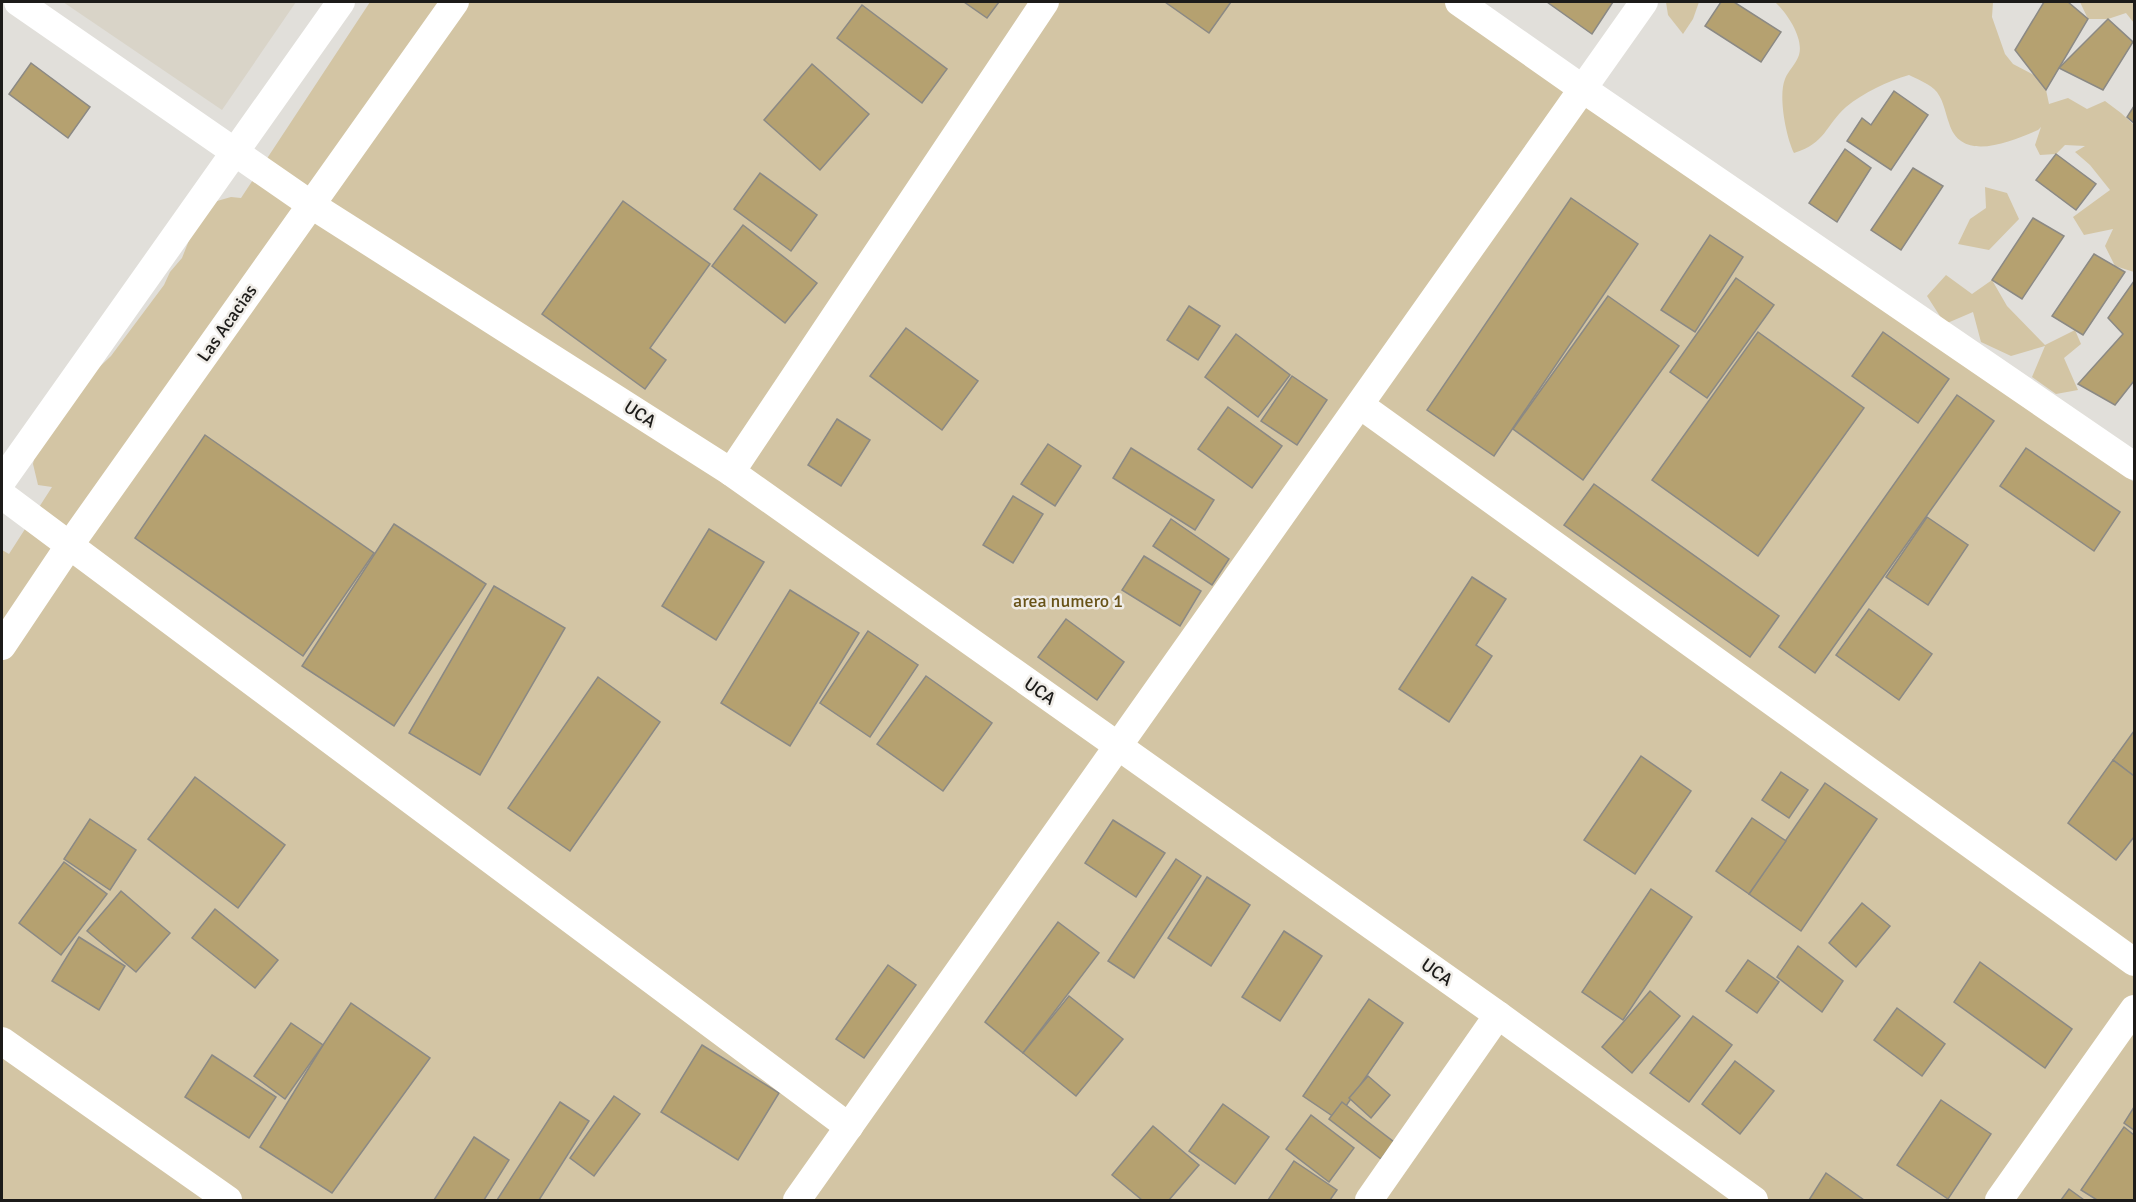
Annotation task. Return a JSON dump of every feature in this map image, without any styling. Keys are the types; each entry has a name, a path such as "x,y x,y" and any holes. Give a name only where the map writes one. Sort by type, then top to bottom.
{"street":[{"name":"UCA","path":"18,2 310,204 731,472 1498,1015 1754,1200"},
{"path":"2,481 341,2"},
{"name":"Las Acacias","path":"2,646 69,546 455,2"},
{"path":"731,472 1045,2"},
{"path":"1459,2 2134,466"},
{"path":"797,1200 1644,2"},
{"path":"1360,405 2134,962"},
{"path":"2,495 849,1127"},
{"path":"2000,1200 2134,1009"},
{"path":"1369,1200 1498,1015"},
{"path":"2,1041 228,1200"}],"shaded area":[{"path":"63,2 296,2 222,110"}],"green space":[{"name":"area numero 1","path":"370,2 1459,2 2134,482 2134,1200 2,1200 2,550 9,554 52,487 38,485 33,464 36,449 89,377 111,356 164,285 170,272 182,258 203,205 231,197 241,198"},
{"path":"1666,2 1699,2 1693,19 1683,34 1668,15"},
{"path":"1775,2 1993,2 1992,17 2005,54 2013,64 2038,77 2046,90 2049,104 2068,98 2087,109 2105,101 2133,124 2134,272 2115,266 2105,246 2113,229 2084,235 2073,217 2110,190 2090,165 2075,152 2085,146 2065,145 2056,154 2040,155 2035,145 2041,127 2014,139 1988,146 1964,143 1955,136 1937,92 1909,75 1860,97 1839,114 1819,139 1805,149 1794,153 1786,127 1782,95 1785,79 1799,55 1800,48 1797,34 1789,19"},
{"path":"2080,2 2134,2 2134,23 2126,13 2108,19 2088,19"},
{"path":"1985,187 2007,193 2019,219 1989,250 1958,244 1970,219 1986,208"},
{"path":"1946,275 1972,294 1992,280 2007,306 2045,345 2075,330 2081,344 2064,358 2078,390 2056,394 2032,377 2045,346 2011,356 1981,342 1973,312 1945,324 1927,296"}],"building":[{"path":"964,2 999,2 987,18"},
{"path":"1165,2 1231,2 1209,33"},
{"path":"1547,2 1613,2 1592,34"},
{"path":"1721,2 1734,2 1781,32 1761,62 1705,26"},
{"path":"2044,2 2068,2 2088,19 2046,90 2015,50"},
{"path":"862,5 947,69 922,103 837,38"},
{"path":"2108,19 2133,42 2103,90 2059,68"},
{"path":"31,63 90,107 68,138 9,94"},
{"path":"812,64 869,114 820,170 764,120"},
{"path":"1894,91 1928,115 1891,170 1847,141 1862,118 1871,125"},
{"path":"2134,106 2134,123 2127,117"},
{"path":"1845,149 1871,168 1837,222 1809,203"},
{"path":"2056,154 2096,184 2076,210 2036,180"},
{"path":"1913,168 1943,186 1901,250 1871,230"},
{"path":"760,173 817,215 791,251 734,209"},
{"path":"1571,198 1638,244 1494,456 1427,410"},
{"path":"623,201 710,264 650,348 666,360 645,389 542,314"},
{"path":"2033,218 2064,236 2022,299 1992,280"},
{"path":"743,225 817,283 785,323 712,266"},
{"path":"1710,235 1743,257 1695,332 1661,310"},
{"path":"2094,254 2125,272 2083,335 2052,316"},
{"path":"1736,278 1774,305 1707,398 1670,372"},
{"path":"2134,281 2134,381 2115,405 2078,384 2123,334 2108,318"},
{"path":"1608,296 1679,346 1583,480 1513,429"},
{"path":"1189,306 1220,326 1198,360 1167,340"},
{"path":"906,328 978,381 942,430 870,376"},
{"path":"1758,332 1864,408 1758,556 1652,480"},
{"path":"1883,332 1949,379 1918,423 1852,376"},
{"path":"1236,334 1290,375 1258,417 1205,377"},
{"path":"1292,376 1327,400 1297,445 1261,421"},
{"path":"1957,395 1994,421 1815,673 1779,647"},
{"path":"1228,407 1282,446 1252,488 1198,449"},
{"path":"837,419 870,440 841,486 808,465"},
{"path":"205,435 374,553 303,656 135,538"},
{"path":"1048,444 1081,466 1055,506 1021,484"},
{"path":"1131,448 1214,500 1195,530 1113,478"},
{"path":"2026,448 2120,512 2094,551 2000,486"},
{"path":"1594,484 1779,616 1750,657 1564,525"},
{"path":"1013,496 1043,514 1013,563 983,545"},
{"path":"1927,517 1968,545 1928,605 1886,577"},
{"path":"1171,519 1229,559 1212,585 1153,546"},
{"path":"394,524 486,584 394,726 302,666"},
{"path":"709,529 764,562 716,640 662,606"},
{"path":"1144,556 1201,591 1180,626 1122,590"},
{"path":"1472,577 1506,599 1476,645 1492,656 1449,722 1399,689"},
{"path":"494,586 565,628 480,775 409,733"},
{"path":"790,590 859,633 790,746 721,703"},
{"path":"1869,609 1932,654 1899,700 1836,655"},
{"path":"1066,619 1124,662 1097,700 1038,657"},
{"path":"868,631 918,665 870,737 820,703"},
{"path":"926,676 992,723 943,791 877,744"},
{"path":"598,677 660,722 570,851 508,808"},
{"path":"2134,731 2134,776 2113,760"},
{"path":"1641,756 1691,791 1635,874 1584,840"},
{"path":"2113,760 2134,776 2134,837 2116,860 2068,823"},
{"path":"1781,772 1808,790 1789,818 1762,800"},
{"path":"195,777 285,845 238,908 148,839"},
{"path":"1825,783 1877,819 1801,931 1749,894"},
{"path":"1752,818 1786,841 1749,894 1716,871"},
{"path":"90,819 136,850 110,890 64,859"},
{"path":"1113,820 1165,853 1136,897 1085,863"},
{"path":"1176,859 1201,876 1134,978 1108,961"},
{"path":"64,862 107,894 61,955 19,923"},
{"path":"1207,877 1250,905 1211,966 1168,938"},
{"path":"1651,889 1692,917 1623,1020 1582,992"},
{"path":"121,891 170,933 136,972 87,931"},
{"path":"1862,903 1890,926 1856,967 1829,943"},
{"path":"215,909 278,960 255,988 192,938"},
{"path":"1058,922 1099,953 1023,1053 985,1022"},
{"path":"1284,931 1322,956 1280,1021 1242,997"},
{"path":"79,937 125,966 99,1010 52,981"},
{"path":"1798,946 1843,981 1822,1012 1777,977"},
{"path":"1748,960 1779,982 1757,1013 1726,991"},
{"path":"1980,962 2072,1029 2045,1068 1954,1002"},
{"path":"888,965 916,985 864,1058 836,1039"},
{"path":"1650,991 1680,1016 1632,1073 1602,1047"},
{"path":"1069,996 1123,1039 1076,1096 1023,1053"},
{"path":"1369,999 1403,1023 1337,1119 1303,1096"},
{"path":"351,1003 430,1058 332,1193 260,1147"},
{"path":"1897,1008 1945,1044 1922,1076 1874,1040"},
{"path":"1693,1016 1732,1045 1689,1102 1650,1073"},
{"path":"291,1023 323,1045 285,1099 254,1076"},
{"path":"702,1045 779,1093 738,1160 661,1112"},
{"path":"212,1055 276,1097 249,1138 185,1097"},
{"path":"1735,1061 1774,1091 1740,1134 1702,1104"},
{"path":"1368,1076 1390,1095 1371,1118 1349,1098"},
{"path":"614,1096 640,1114 594,1176 570,1158"},
{"path":"1941,1100 1991,1134 1948,1199 1897,1165"},
{"path":"560,1102 589,1121 539,1200 497,1200"},
{"path":"1342,1102 1394,1142 1381,1159 1329,1119"},
{"path":"1223,1104 1269,1137 1235,1184 1189,1151"},
{"path":"2134,1107 2134,1130 2124,1123"},
{"path":"1311,1115 1354,1148 1329,1182 1286,1149"},
{"path":"1153,1126 1199,1165 1169,1200 1142,1200 1112,1175"},
{"path":"2124,1127 2134,1135 2134,1200 2097,1200 2081,1190"},
{"path":"474,1137 509,1160 484,1200 434,1200"},
{"path":"1294,1161 1337,1190 1330,1200 1268,1200"},
{"path":"1826,1173 1864,1200 1809,1200"},
{"path":"2069,1189 2084,1200 2061,1200"}]}
